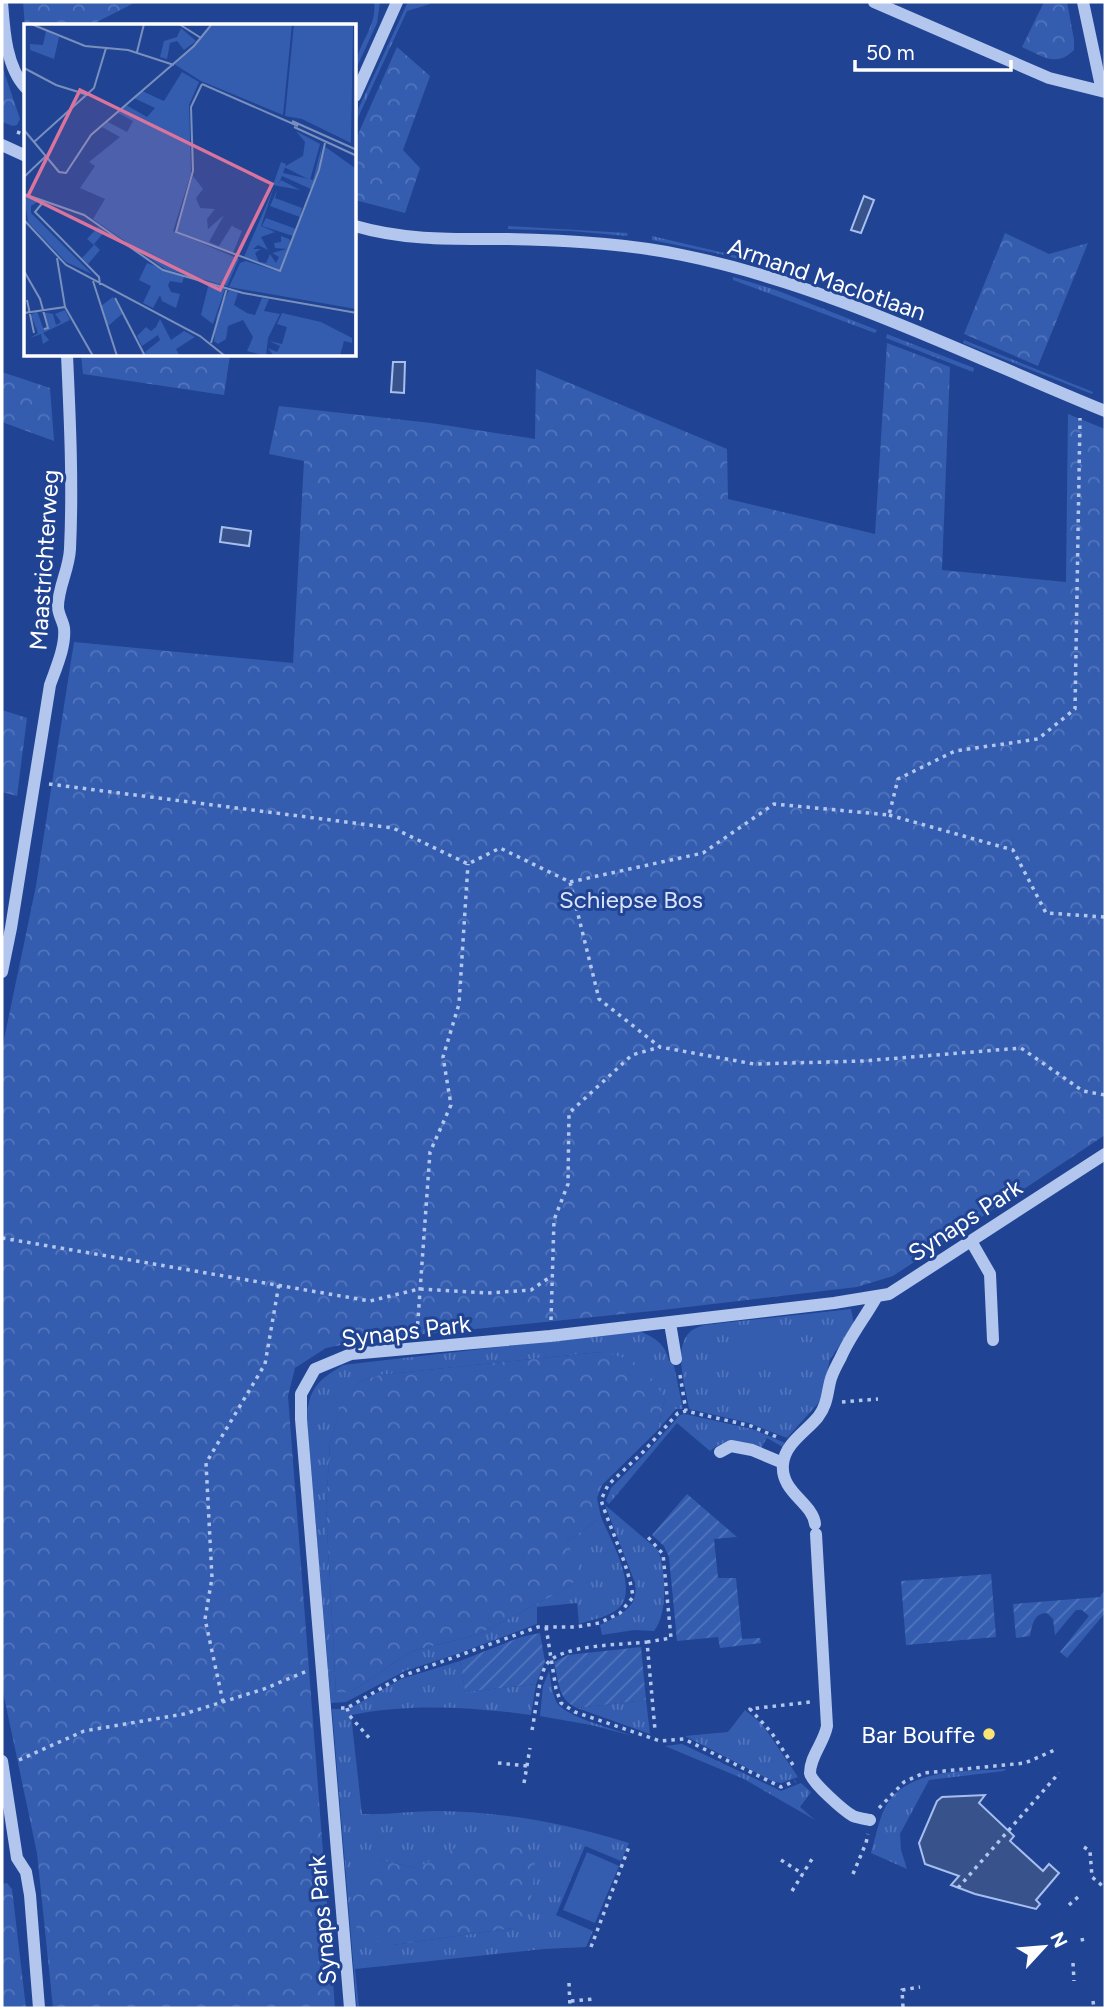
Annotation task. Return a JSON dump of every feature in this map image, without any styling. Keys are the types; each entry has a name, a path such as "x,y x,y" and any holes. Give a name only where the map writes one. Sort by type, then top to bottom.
{"street":[{"path":"2,2 9,53 19,80 24,86"},
{"path":"357,92 397,2"},
{"path":"874,2 1049,78 1103,91 1083,2"},
{"path":"2,145 24,151"},
{"name":"Armand Maclotlaan","path":"357,226 391,235 425,239 592,242 681,255 768,276 919,332 1105,411"},
{"name":"Maastrichterweg","path":"2,972 12,928 50,685 58,665 64,628 58,609 69,552 71,437 67,357"},
{"name":"Synaps Park","path":"350,2008 301,1419 301,1394 315,1369 351,1354 670,1323 890,1294 1105,1154"},
{"path":"971,1241 990,1275 993,1340"},
{"path":"870,1820 853,1816 814,1783 810,1775 813,1759 825,1738 814,1517 792,1493 786,1481 783,1463 793,1442 818,1417 827,1403 830,1380 843,1352 877,1296"},
{"path":"670,1323 676,1360"},
{"path":"720,1452 731,1446 752,1450 783,1463"},
{"path":"2,1764 18,1858 26,1872 30,1895 39,2008"}],"path":[{"path":"889,815 898,779 955,751 1038,738 1075,709 1080,417 1085,403"},
{"path":"40,783 394,828 468,864"},
{"path":"468,864 500,848 570,882 703,853 774,804 889,815 1013,850 1046,913 1105,917"},
{"path":"416,1348 430,1152 451,1105 443,1057 459,1004 468,864"},
{"path":"570,882 599,999 660,1047"},
{"path":"550,1336 554,1220 568,1184 569,1113 632,1055 660,1047 754,1064 863,1061 1021,1048 1083,1091 1105,1095"},
{"path":"2,1238 370,1301 419,1289 488,1293 531,1290 553,1275"},
{"path":"223,1702 205,1619 212,1578 205,1464 265,1364 279,1284"},
{"path":"676,1360 686,1411"},
{"path":"827,1403 878,1399"},
{"path":"325,1708 347,1707 402,1676 538,1627 576,1627 599,1623 620,1613 633,1597 631,1582 601,1500 608,1485 678,1413 686,1411 751,1426 793,1442"},
{"path":"532,1730 546,1665 562,1653 671,1638 663,1554 648,1536"},
{"path":"546,1627 561,1703 575,1712 660,1742 684,1739 781,1787 810,1775"},
{"path":"647,1642 655,1730"},
{"path":"2,1764 84,1731 184,1714 264,1689 322,1665"},
{"path":"810,1775 799,1771 790,1763 771,1732 750,1709 825,1700"},
{"path":"347,1707 349,1715 371,1740"},
{"path":"524,1783 530,1748"},
{"path":"853,1874 866,1843 870,1820 904,1782 924,1773 1025,1763 1057,1749"},
{"path":"498,1763 527,1766"},
{"path":"958,1888 1059,1773"},
{"path":"591,1947 630,1844"},
{"path":"1084,1847 1090,1851 1093,1877 1105,1888"},
{"path":"792,1891 812,1859"},
{"path":"781,1860 803,1874"},
{"path":"1069,1905 1078,1897"},
{"path":"1073,1963 1074,1981"},
{"path":"569,1983 570,2008"},
{"path":"902,2007 902,1990 920,1987"},
{"path":"570,2001 593,1999"},
{"path":"1093,2001 1094,2008"}],"green space":[{"path":"23,2 136,2 93,24 25,24"},
{"path":"374,2 380,2 377,23 357,67 357,59 374,11"},
{"path":"408,2 431,2 407,11 357,120 357,112"},
{"path":"1044,2 1067,2 1074,50 1061,58 1049,59 1022,47"},
{"path":"397,47 430,76 403,150 420,168 405,213 357,201 357,137"},
{"path":"2,66 20,119 17,125 13,126 2,122"},
{"path":"508,226 628,233 627,236 508,229"},
{"path":"1005,233 1049,254 1088,243 1038,366 964,334"},
{"path":"652,236 750,259 806,278 805,281 725,255 652,240"},
{"path":"733,277 776,290 877,330 875,333 733,280"},
{"path":"887,334 974,368 973,372 886,338"},
{"path":"964,340 1093,392 1092,394 963,343"},
{"name":"Schiepse Bos","path":"887,343 950,367 942,570 1066,582 1068,414 1105,429 1105,1135 893,1276 857,1287 367,1340 326,1348 295,1368 288,1396 335,2008 53,2008 37,1853 2,1687 2,1049 36,886 74,642 293,663 304,461 269,454 279,406 431,423 535,439 536,369 727,449 728,499 875,534"},
{"path":"81,357 230,357 224,395 83,374"},
{"path":"2,372 50,388 54,441 2,422"},
{"path":"2,710 27,718 17,796 2,792"},
{"path":"851,1309 854,1325 830,1359 821,1400 787,1438 749,1423 689,1409 681,1359 684,1340 692,1330 704,1325"},
{"path":"795,1329 800,1364 740,1373 734,1338"},
{"path":"639,1331 658,1342 669,1361 673,1361 683,1409 676,1409 657,1431 665,1398 600,1352 379,1375 359,1382 344,1399 330,1442 326,1509 336,1692 351,1692 412,1651 477,1635 573,1583 567,1542 601,1517 621,1563 626,1588 619,1608 605,1616 579,1624 577,1603 537,1607 537,1624 405,1671 346,1702 331,1703 307,1420 309,1401 320,1381 343,1365"},
{"path":"600,1352 632,1361 645,1371 665,1398 657,1431 602,1485 597,1498 601,1517 567,1542 578,1566 573,1583 477,1635 412,1651 351,1692 336,1692 326,1509 330,1442 344,1398 359,1382 379,1375"},
{"path":"680,1415 752,1429 785,1443 783,1447 767,1438 761,1448 741,1442 729,1442 710,1451 677,1423 609,1504 606,1501 611,1488"},
{"path":"687,1494 737,1537 714,1539 718,1578 736,1578 742,1639 760,1638 761,1643 720,1648 718,1637 677,1641 669,1557 664,1546 652,1535"},
{"path":"605,1505 658,1550 663,1569 664,1603 659,1624 654,1631 634,1630 602,1635 600,1625 626,1610 634,1599 635,1592 635,1583"},
{"path":"991,1574 996,1637 906,1645 901,1581"},
{"path":"1105,1590 1105,1613 1067,1658 1060,1652 1089,1616 1082,1610 1076,1610 1055,1635 1053,1619 1047,1613 1036,1617 1030,1636 1016,1638 1013,1604 1100,1597"},
{"path":"540,1633 545,1662 536,1684 465,1692 460,1661 521,1637"},
{"path":"641,1647 646,1700 577,1708 562,1694 554,1662 568,1655"},
{"path":"460,1661 465,1692 536,1684 531,1715 487,1710 418,1708 351,1715 362,1814 438,1811 511,1816 558,1824 629,1843 621,1861 585,1846 556,1915 593,1931 586,1947 355,1969 357,2008 332,1709 349,1709 401,1679","holes":["379,1860 416,1868 514,1928 393,1945"]},
{"path":"549,1671 555,1699 563,1708 581,1718 633,1736 540,1716 543,1686"},
{"path":"646,1700 650,1734 577,1708"},
{"path":"745,1710 762,1724 798,1777 781,1783 772,1781 685,1736 728,1732"},
{"path":"682,1744 781,1791 801,1783 811,1792 800,1807 815,1820 744,1779 665,1746"},
{"path":"1006,1769 929,1780 900,1834 901,1850 907,1869 871,1853 883,1813 889,1801 900,1790 913,1782 943,1773"},
{"path":"498,1842 522,1849 535,1862 528,1907 525,1916 514,1928 393,1945 358,1938 352,1897 368,1862 379,1860 416,1868 463,1844"},
{"path":"587,1852 619,1866 595,1923 563,1910"},
{"path":"7,1883 12,1889 26,2008 2,2008 2,1884"}],"shaded area":[{"path":"864,196 874,200 861,233 851,230"},
{"path":"393,362 405,362 404,393 391,392"},
{"path":"222,527 251,531 249,546 220,542"},
{"path":"985,1795 979,1803 1014,1836 1010,1841 1043,1871 1049,1864 1059,1873 1036,1900 1040,1904 1036,1909 975,1894 951,1885 959,1876 925,1864 919,1843 937,1801 942,1797"}],"place":[{"name":"Bar Bouffe","path":"989,1734"}]}
